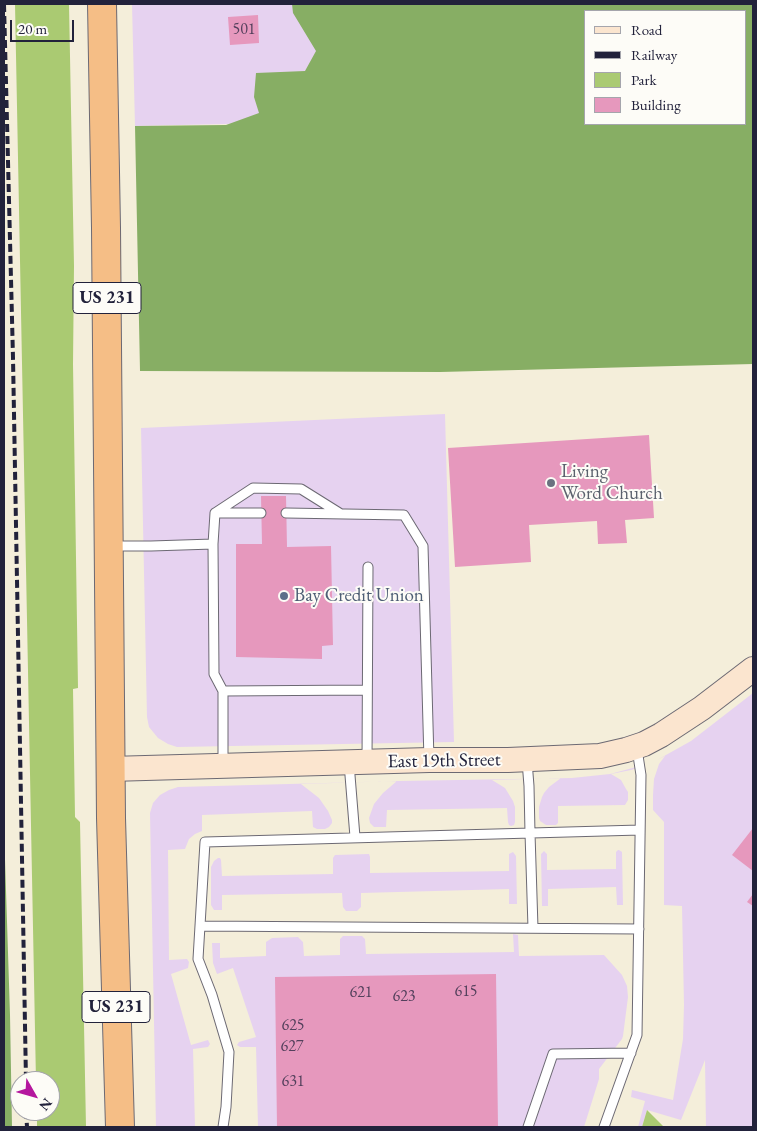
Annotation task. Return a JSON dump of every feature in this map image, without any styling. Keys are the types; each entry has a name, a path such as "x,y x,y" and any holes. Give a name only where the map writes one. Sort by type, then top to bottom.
{"highway":[{"name":"US 231","path":"102,4 106,238 110,769 120,1127"},
{"name":"US 231","path":"113,886 114,939"}],"main road":[{"name":"East 19th Street","path":"110,769 594,757 637,747 650,741 676,726 753,669"}],"lane":[{"path":"214,512 253,488 262,488 301,489 341,514"},
{"path":"214,512 261,513"},
{"path":"214,512 214,674 223,691 223,765"},
{"path":"286,513 404,515 422,546 429,760"},
{"path":"108,546 213,544"},
{"path":"355,837 358,763 367,690 368,567"},
{"path":"223,691 367,690"},
{"path":"604,1127 637,1035 641,775 637,747"},
{"path":"527,759 530,786 533,928"},
{"path":"223,1127 229,1052 212,995 198,959 204,842 640,830"},
{"path":"200,926 639,929"},
{"path":"528,1127 553,1054 631,1053"}],"shaded area":[{"path":"132,4 355,4 358,121 135,126"},
{"path":"445,414 454,742 177,747 158,738 149,727 147,717 141,428"},
{"path":"753,693 753,1127 706,1127 705,1060 681,1120 647,1110 642,1127 638,1127 645,1101 631,1097 632,1090 673,1100 683,1039 682,906 664,905 664,822 653,810 653,795 654,779 659,764 665,756 657,760 691,741"},
{"path":"644,765 611,774 621,780 628,792 628,800 625,805 558,806 558,823 556,825 546,825 539,818 539,807 542,797 549,787 561,778 610,774"},
{"path":"544,778 492,780 505,788 513,801 515,822 511,826 508,822 507,808 387,810 386,827 374,827 370,823 369,818 374,804 397,781"},
{"path":"378,782 301,784 319,798 328,811 332,823 325,829 313,827 312,811 202,815 202,831 189,839 185,849 168,850 169,960 187,959 189,962 188,968 171,974 191,1045 208,1040 210,1044 208,1047 193,1049 195,1127 156,1127 150,813 153,803 160,795 178,787"},
{"path":"618,850 622,852 623,905 617,905 616,887 548,889 548,906 542,906 541,854 544,851 547,854 547,870 616,869 616,852"},
{"path":"513,852 516,856 517,904 509,904 509,889 361,893 361,907 357,911 346,911 343,907 342,893 222,895 222,910 214,910 211,905 211,867 218,858 221,860 222,876 333,874 333,858 335,855 369,854 370,873 509,871 509,854"},
{"path":"513,934 518,935 519,956 604,955 622,975 627,986 628,997 623,1036 599,1069 599,1079 584,1127 258,1127 256,1047 240,1047 237,1045 239,1042 256,1037 233,968 217,974 213,963 212,943 220,943 220,958 266,956 266,942 272,938 298,937 303,942 304,956 340,955 340,939 343,936 362,936 365,939 366,954 514,952"}],"green space":[{"path":"15,4 69,4 74,266 73,364 78,688 73,689 75,817 80,822 86,1127 37,1127 37,1121 60,1121 60,1071 36,1071"},
{"path":"292,4 753,4 753,364 440,372 140,371 135,126 226,125 259,113 254,97 256,73 305,71 316,51 293,13"},
{"path":"4,828 10,1015 10,1121 12,1121 12,1127 4,1127"},
{"path":"647,1110 664,1127 642,1127"}],"building":[{"path":"258,15 259,43 230,45 228,17"},
{"name":"Living Word Church","path":"649,435 654,518 625,520 627,543 598,544 597,521 529,525 531,562 455,567 448,448"},
{"name":"Bay Credit Union","path":"261,496 286,496 287,547 331,546 333,645 322,646 322,659 236,657 236,544 262,544"},
{"path":"753,828 753,871 732,855"},
{"path":"753,894 753,906 747,902"},
{"path":"496,974 498,1127 277,1127 275,977"}],"railway":[{"path":"4,4 13,358 26,1071"},
{"path":"27,1121 27,1127"}],"place":[{"name":"Living Word Church","path":"551,483"},
{"name":"Bay Credit Union","path":"284,596"}]}
